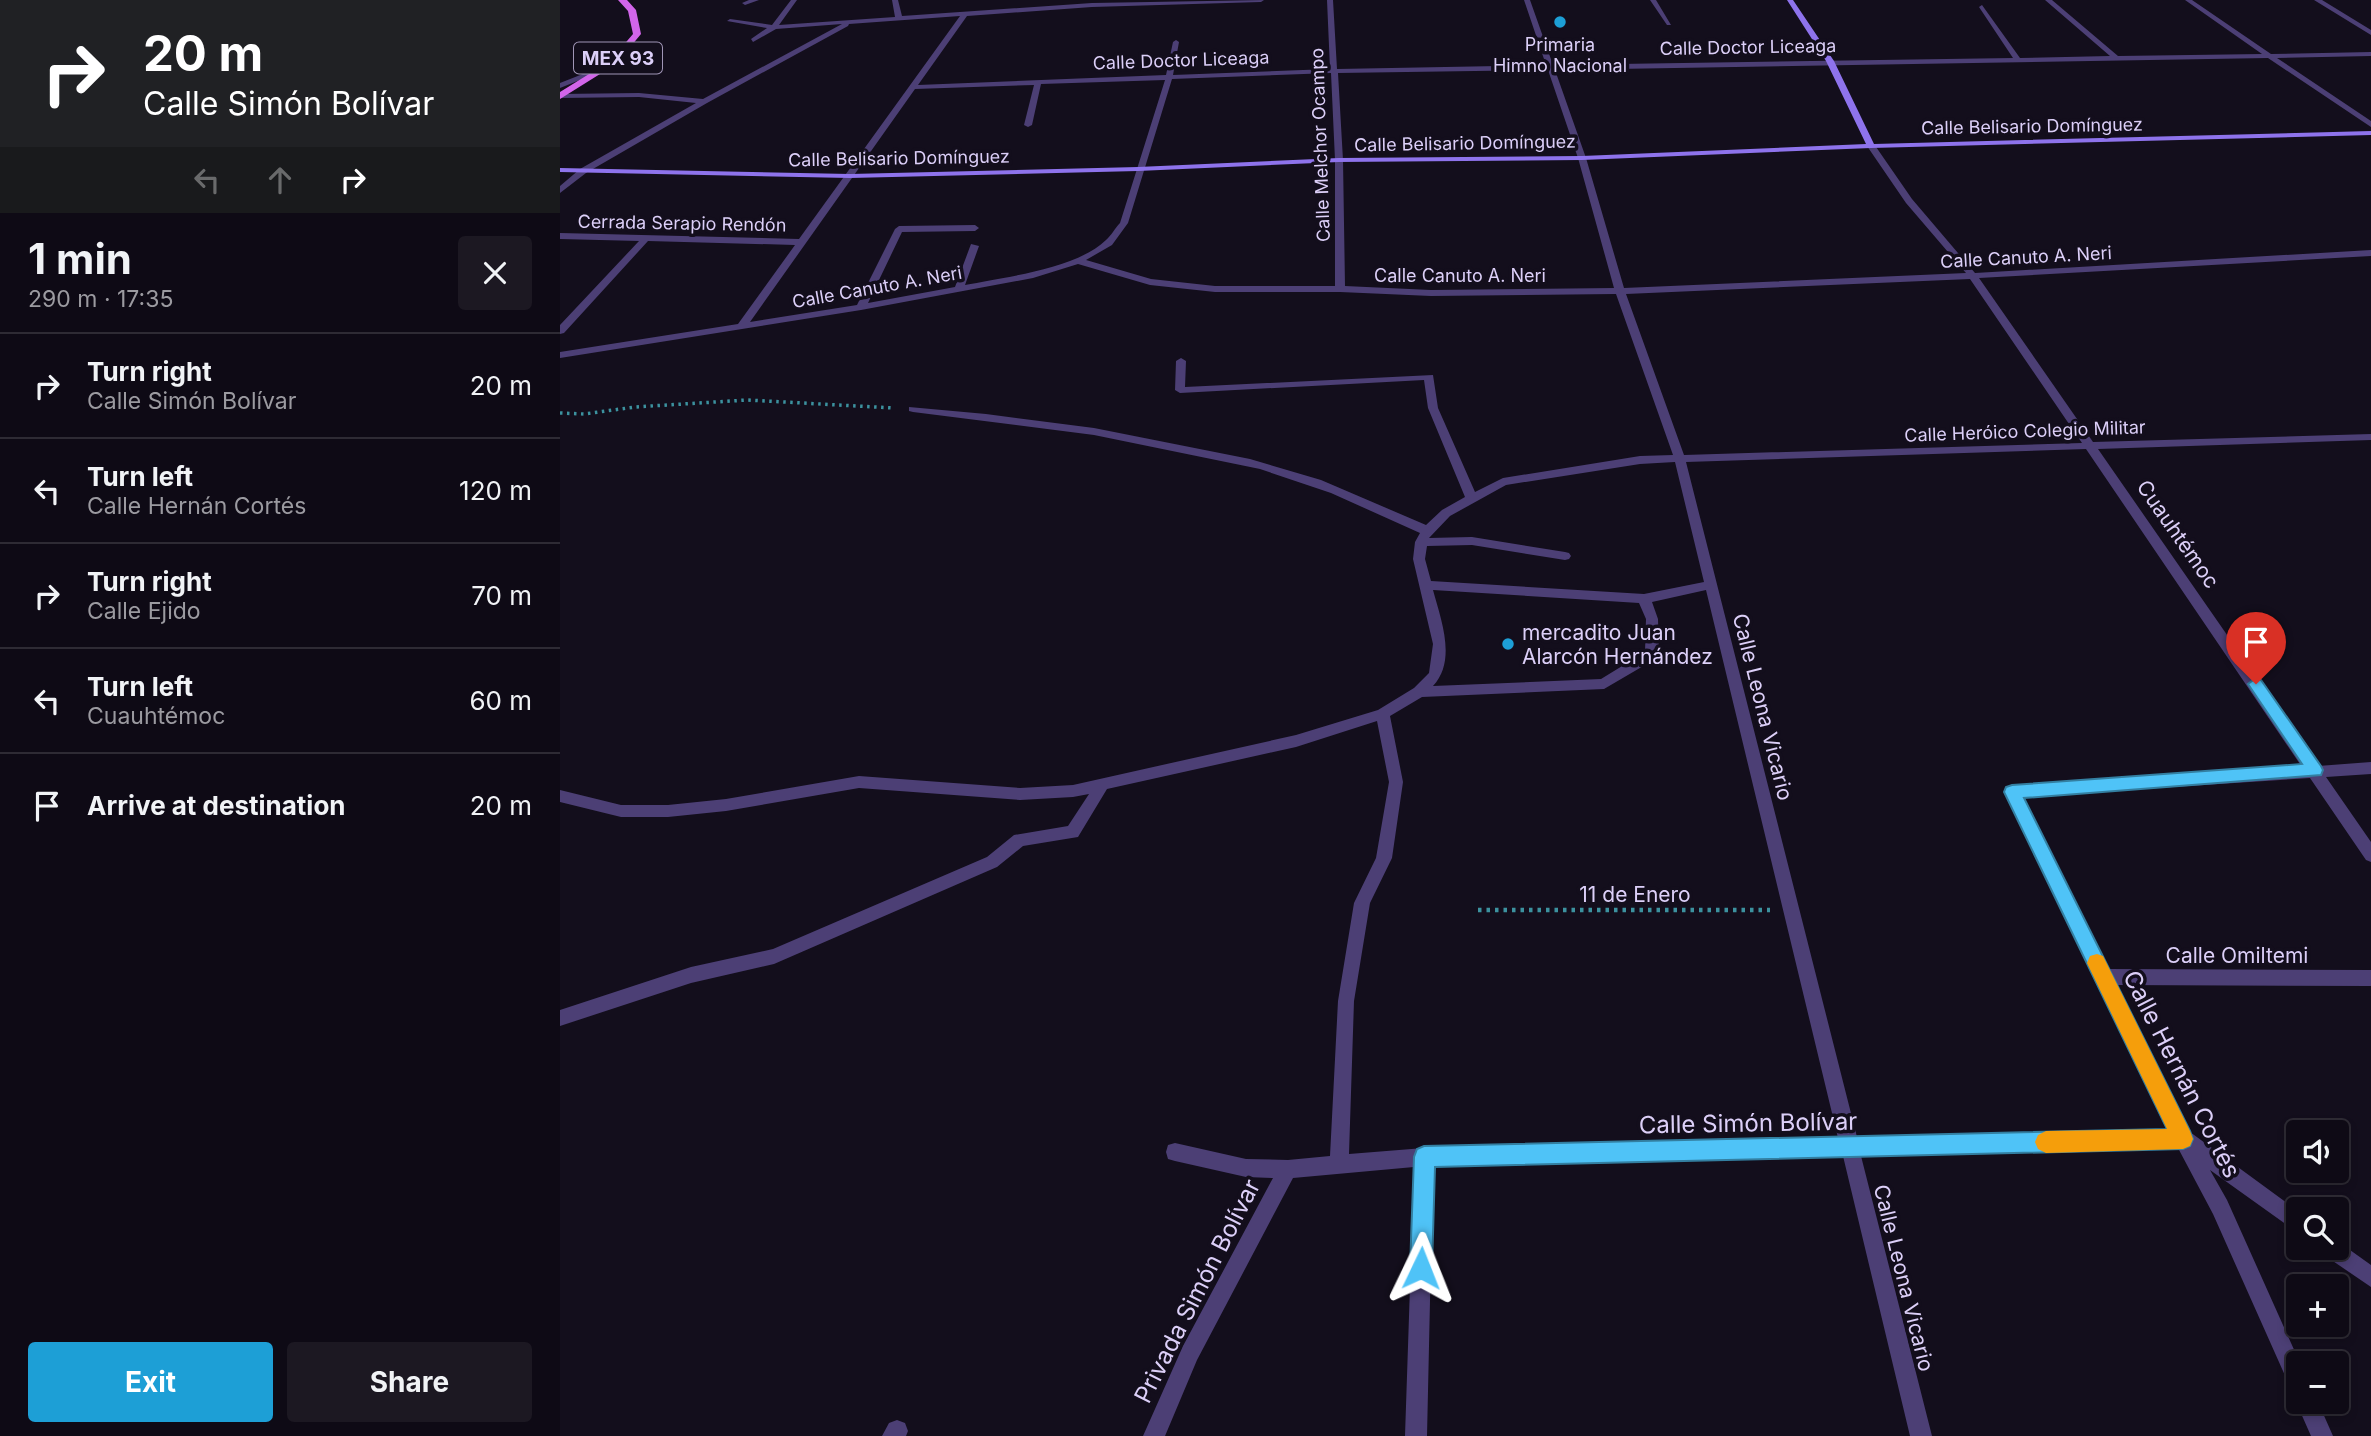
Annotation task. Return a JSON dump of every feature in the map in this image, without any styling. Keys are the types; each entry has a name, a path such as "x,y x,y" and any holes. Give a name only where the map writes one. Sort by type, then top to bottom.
{"main road":[{"name":"MEX 93","path":"560,96 609,67 628,49 637,34 632,10 622,0"}],"street":[{"path":"745,3 757,0"},
{"path":"753,40 774,27 794,0"},
{"path":"895,0 899,20"},
{"path":"730,21 774,27 1092,5 1261,0"},
{"name":"Calle Melchor Ocampo","path":"1330,0 1339,160 1340,289"},
{"name":"Calle Leona Vicario","path":"1527,0 1582,158 1619,291 1680,459 1921,1436"},
{"path":"1653,0 1669,24"},
{"path":"1790,0 1830,61 1871,146"},
{"path":"2048,0 2115,57"},
{"path":"2188,0 2371,125"},
{"path":"2316,0 2371,33"},
{"path":"1009,12 1012,1"},
{"path":"1982,7 2017,59"},
{"path":"741,327 964,15"},
{"path":"560,190 583,171 704,101 850,22"},
{"path":"1078,261 1109,243 1124,223 1138,169 1169,77 1176,42"},
{"name":"Calle Doctor Liceaga","path":"915,87 1333,71 1550,66 2371,54"},
{"path":"560,86 609,67"},
{"path":"1028,125 1038,82"},
{"path":"560,96 639,95 704,101"},
{"name":"Calle Belisario Domínguez","path":"560,170 850,176 1138,169 1339,160 1582,158 1871,146 2371,132"},
{"name":"Cuauhtémoc","path":"1871,146 1909,201 1973,275 2371,855"},
{"path":"861,307 899,229 975,228"},
{"name":"Cerrada Serapio Rendón","path":"560,236 803,242"},
{"path":"560,331 645,239"},
{"path":"959,289 974,246"},
{"name":"Calle Canuto A. Neri","path":"565,354 861,307 1033,275 1078,261 1150,282 1215,289 1340,289 1431,293 1619,291 2371,253"},
{"path":"560,364 565,354"},
{"path":"1181,361 1181,390 1429,377 1433,408 1472,499"},
{"path":"913,409 1036,422 1131,436 1280,470 1394,515 1424,536 1565,556"},
{"name":"Calle Heróico Colegio Militar","path":"1424,536 1446,513 1503,482 1640,460 2371,437"},
{"path":"560,796 621,811 668,811 726,805 859,782 1020,794 1073,791 1296,741 1383,714 1419,692 1435,675 1440,645 1419,559 1424,536"},
{"path":"1425,585 1644,599 1711,585"},
{"path":"1419,692 1604,684 1652,654 1652,619 1644,599"},
{"path":"1339,1165 1346,1001 1362,903 1384,858 1396,782 1383,714"},
{"path":"2315,770 2371,768"},
{"name":"Calle Hernán Cortés","path":"2286,1355 2220,1207 2183,1139 2012,792 2315,770"},
{"path":"560,1018 691,975 774,956 992,862 1019,840 1073,832 1102,785"},
{"name":"Calle Omiltemi","path":"2104,977 2371,978"},
{"path":"2183,1139 2286,1214"},
{"name":"Calle Simón Bolívar","path":"1175,1152 1246,1168 1288,1169 1424,1157 2183,1139"},
{"path":"1416,1436 1424,1157"},
{"name":"Privada Simón Bolívar","path":"1154,1436 1190,1353 1288,1169"},
{"path":"2348,1260 2371,1277"},
{"path":"2312,1414 2322,1436"}],"path":[{"path":"560,413 584,414 635,407 747,400 913,409"},
{"name":"11 de Enero","path":"1478,910 1792,911"}],"slow traffic":[{"path":"2046,1142 2183,1139 2097,963"}],"place":[{"name":"Primaria Himno Nacional","path":"1560,22"},
{"name":"mercadito Juan Alarcón Hernández","path":"1508,644"}],"route":[{"path":"1421,1268 1424,1157 2183,1139 2012,792 2315,770 2256,684"}]}
